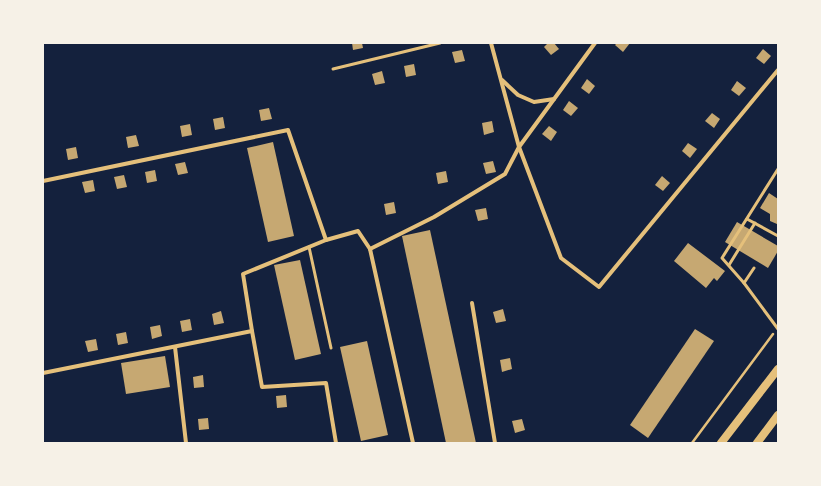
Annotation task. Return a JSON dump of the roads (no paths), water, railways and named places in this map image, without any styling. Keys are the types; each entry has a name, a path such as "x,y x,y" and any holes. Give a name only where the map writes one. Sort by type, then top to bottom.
{"main road":[{"path":"722,443 778,369"},
{"path":"757,443 778,415"}],"street":[{"path":"491,43 519,147 562,258 599,287 778,70"},
{"path":"370,249 434,217 505,174 519,147 595,43"},
{"path":"502,80 518,95 534,102 554,99"},
{"path":"43,181 288,130 326,240"},
{"path":"336,443 326,383 262,387 243,274 326,240 358,231 370,249 413,443"},
{"path":"472,303 495,443"},
{"path":"43,373 252,331"},
{"path":"175,347 186,443"}],"lane":[{"path":"333,69 440,43"},
{"path":"778,169 722,258 744,283 778,328"},
{"path":"747,218 778,236"},
{"path":"729,266 755,223"},
{"path":"309,247 331,348"},
{"path":"744,283 754,268"}]}
